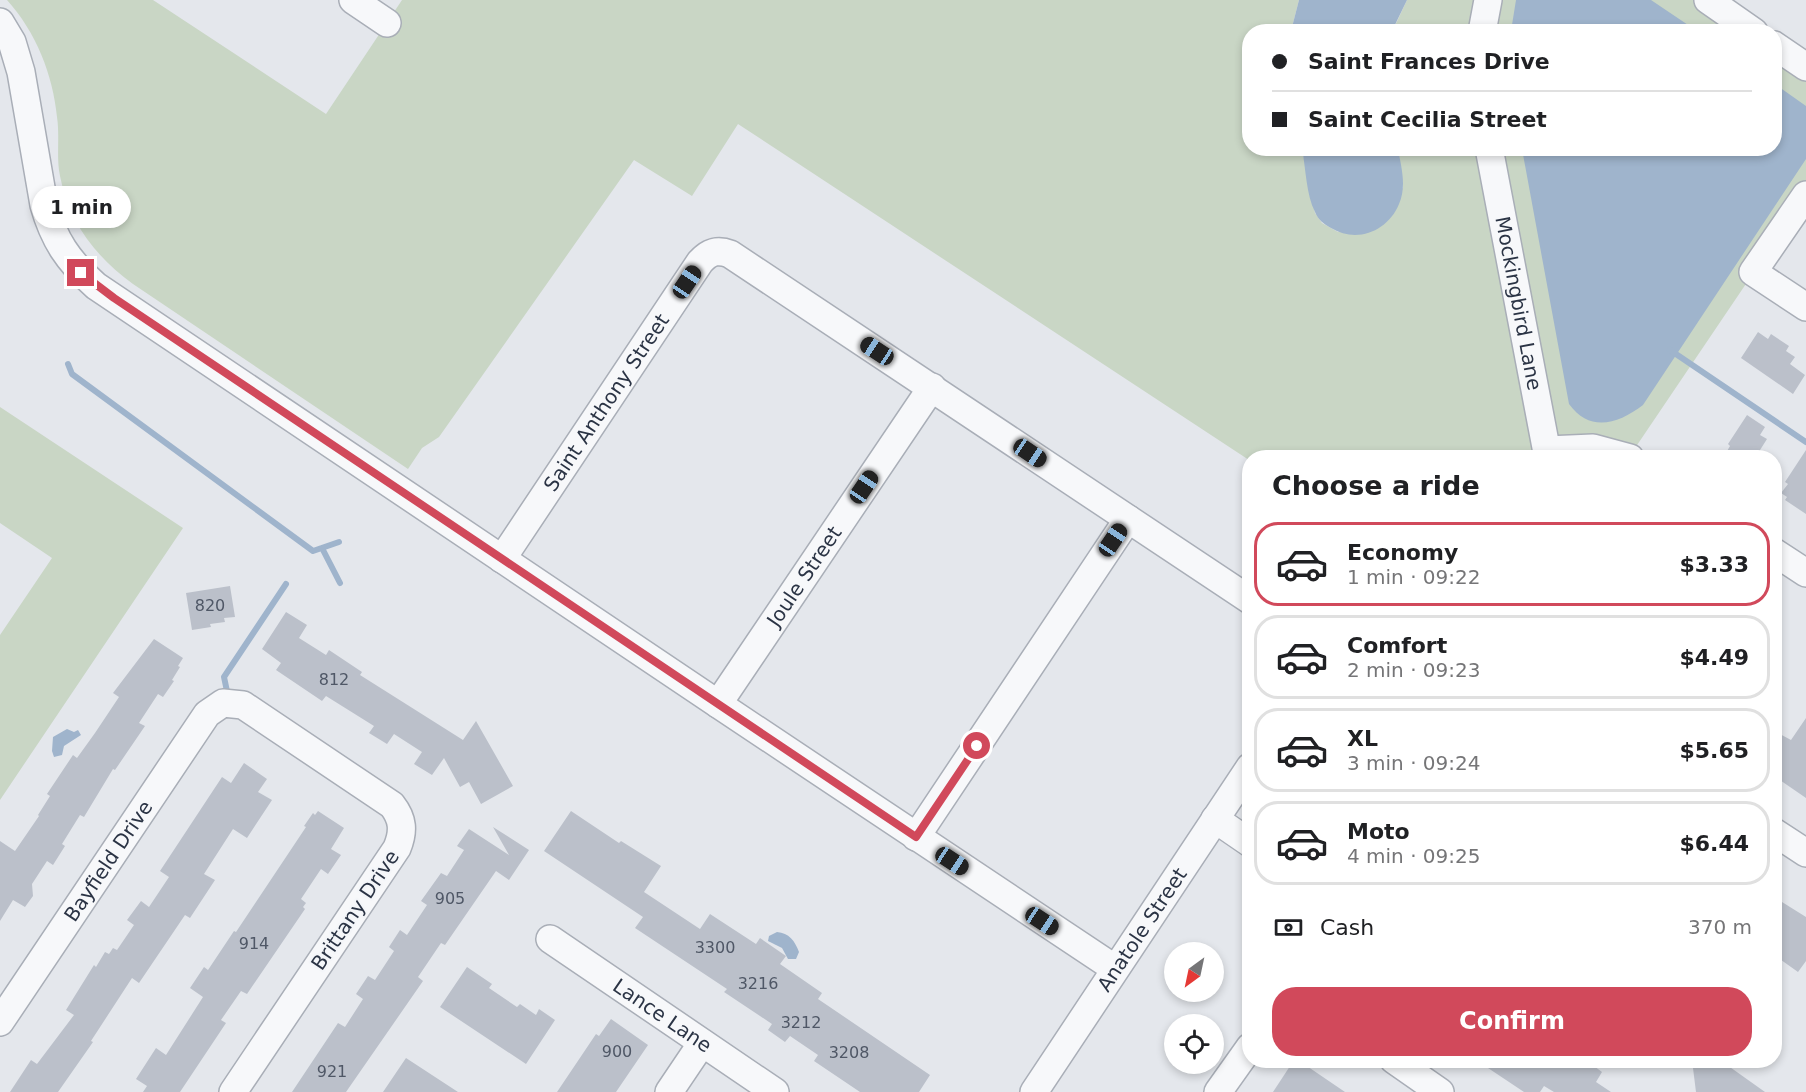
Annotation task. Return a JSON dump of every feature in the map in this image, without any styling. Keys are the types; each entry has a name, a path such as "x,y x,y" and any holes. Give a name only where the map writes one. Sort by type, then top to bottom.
{"street":[{"path":"353,0 387,23"},
{"path":"1484,24 1488,0"},
{"path":"1708,0 1742,24"},
{"path":"0,22 12,42 21,72 44,205 50,226 69,259 81,273 123,304 502,559 1114,968"},
{"path":"1782,50 1806,67"},
{"name":"Mockingbird Lane","path":"1491,156 1547,450"},
{"path":"1806,195 1753,272 1806,308"},
{"name":"Saint Anthony Street","path":"502,559 700,262 713,252 730,254 932,387"},
{"path":"932,387 1242,595"},
{"name":"Joule Street","path":"718,704 932,387"},
{"path":"1578,450 1593,448 1600,450"},
{"path":"916,837 1128,519"},
{"path":"1782,557 1806,573"},
{"name":"Brittany Drive","path":"218,705 229,702 243,705 386,801 396,811 402,824 397,848 233,1092"},
{"name":"Bayfield Drive","path":"0,1022 203,720 218,705"},
{"name":"Anatole Street","path":"1034,1092 1114,968 1242,779"},
{"path":"1215,819 1242,838"},
{"path":"1782,837 1806,853"},
{"name":"Lance Lane","path":"550,939 775,1092"},
{"path":"669,1092 702,1043"},
{"path":"1218,1092 1242,1058"},
{"path":"1406,1068 1440,1092"}],"green space":[{"path":"7,0 153,0 326,114 402,0 1299,0 1293,24 1242,24 1242,156 1303,156 1315,213 1322,223 1338,232 1403,188 1399,156 1782,156 1782,50 1806,67 1806,195 1634,450 1242,450 1242,455 738,124 692,196 634,160 439,437 422,448 408,469 133,284 96,250 77,224 64,193 59,169 58,124 52,86 35,40"},
{"path":"1407,0 1708,0 1742,24 1396,24"},
{"path":"0,407 183,528 0,800 0,635 52,558 0,523"}],"water":[{"path":"1299,0 1407,0 1395,24 1293,24"},
{"path":"1516,0 1651,0 1687,24 1512,24"},
{"path":"1782,89 1806,106 1806,159 1643,405 1614,421 1595,422 1577,413 1569,404 1523,156 1782,156"},
{"path":"1303,156 1399,156 1403,190 1399,204 1380,228 1371,232 1351,235 1341,233 1326,225 1318,217 1312,205"},
{"path":"67,729 74,732 78,730 81,735 64,746 62,755 54,757 53,737"},
{"path":"777,932 785,934 793,941 799,952 796,959 788,959 782,948 768,941 769,936"}],"building":[{"path":"1758,332 1768,339 1771,334 1789,346 1786,351 1795,357 1790,364 1805,375 1793,394 1741,358"},
{"path":"1747,415 1765,427 1760,435 1767,439 1760,450 1728,450 1730,446 1728,444"},
{"path":"1806,450 1806,514 1785,500 1787,497 1782,492 1788,484 1785,482"},
{"path":"230,586 235,617 224,618 225,622 210,624 211,627 192,630 186,593"},
{"path":"286,612 307,625 299,638 326,655 329,650 362,672 360,675 463,740 476,721 513,786 481,804 469,782 460,787 444,758 432,775 414,764 422,752 394,734 387,744 369,733 374,726 326,696 322,701 276,670 281,663 262,649"},
{"path":"154,639 183,658 172,680 174,681 163,697 158,694 139,723 145,726 115,770 113,769 84,817 80,815 62,844 65,846 53,865 47,861 32,884 33,896 25,907 13,900 0,921 0,841 15,851 39,816 50,796 47,794 73,755 77,758 119,697 113,693"},
{"path":"1806,718 1806,798 1782,782 1782,735 1791,740"},
{"path":"244,763 267,779 258,792 272,800 247,838 233,829 204,874 215,880 190,918 185,915 139,983 132,978 91,1041 93,1042 58,1092 10,1092 31,1060 37,1064 74,1015 66,1010 94,965 96,967 105,952 109,954 113,948 117,950 134,925 127,920 141,901 149,907 169,877 160,871 222,777 231,783"},
{"path":"318,811 344,828 331,849 341,855 328,874 321,869 301,899 306,903 303,907 305,909 247,994 241,991 221,1020 226,1023 180,1092 143,1092 147,1086 136,1079 156,1048 166,1055 203,997 190,988 204,967 208,970 234,931 236,932 306,827 304,826 313,813 315,815"},
{"path":"571,811 619,843 621,841 661,866 644,892 700,929 710,914 756,944 760,938 786,956 780,964 822,993 818,999 930,1075 919,1092 860,1092 814,1061 818,1055 790,1036 785,1042 768,1030 772,1024 724,992 727,989 635,928 643,917 544,851"},
{"path":"493,827 529,850 509,880 496,871 445,945 441,943 418,977 423,981 346,1092 292,1092 338,1023 345,1027 363,999 356,994 368,976 375,980 394,951 389,947 400,930 407,935 427,905 421,901 441,873 447,876 464,850 457,846 469,829 509,855"},
{"path":"1782,902 1806,917 1806,961 1798,972 1782,961"},
{"path":"467,967 492,984 489,988 517,1007 520,1004 536,1015 539,1009 555,1020 526,1064 440,1007"},
{"path":"611,1019 648,1045 616,1092 557,1092 596,1034 599,1036"},
{"path":"406,1058 458,1092 383,1092"},
{"path":"1289,1068 1310,1068 1345,1092 1273,1092"},
{"path":"1488,1068 1597,1068 1602,1072 1596,1082 1611,1092 1554,1092 1544,1086 1540,1092 1524,1092"},
{"path":"1693,1068 1731,1068 1765,1092 1696,1092"}],"waterway":[{"path":"1670,350 1806,442"},
{"path":"68,364 72,374 313,551 339,542"},
{"path":"322,548 340,583"},
{"path":"228,696 224,677 286,584"}],"route":[{"path":"81,273 96,286 916,837 977,746"}]}
